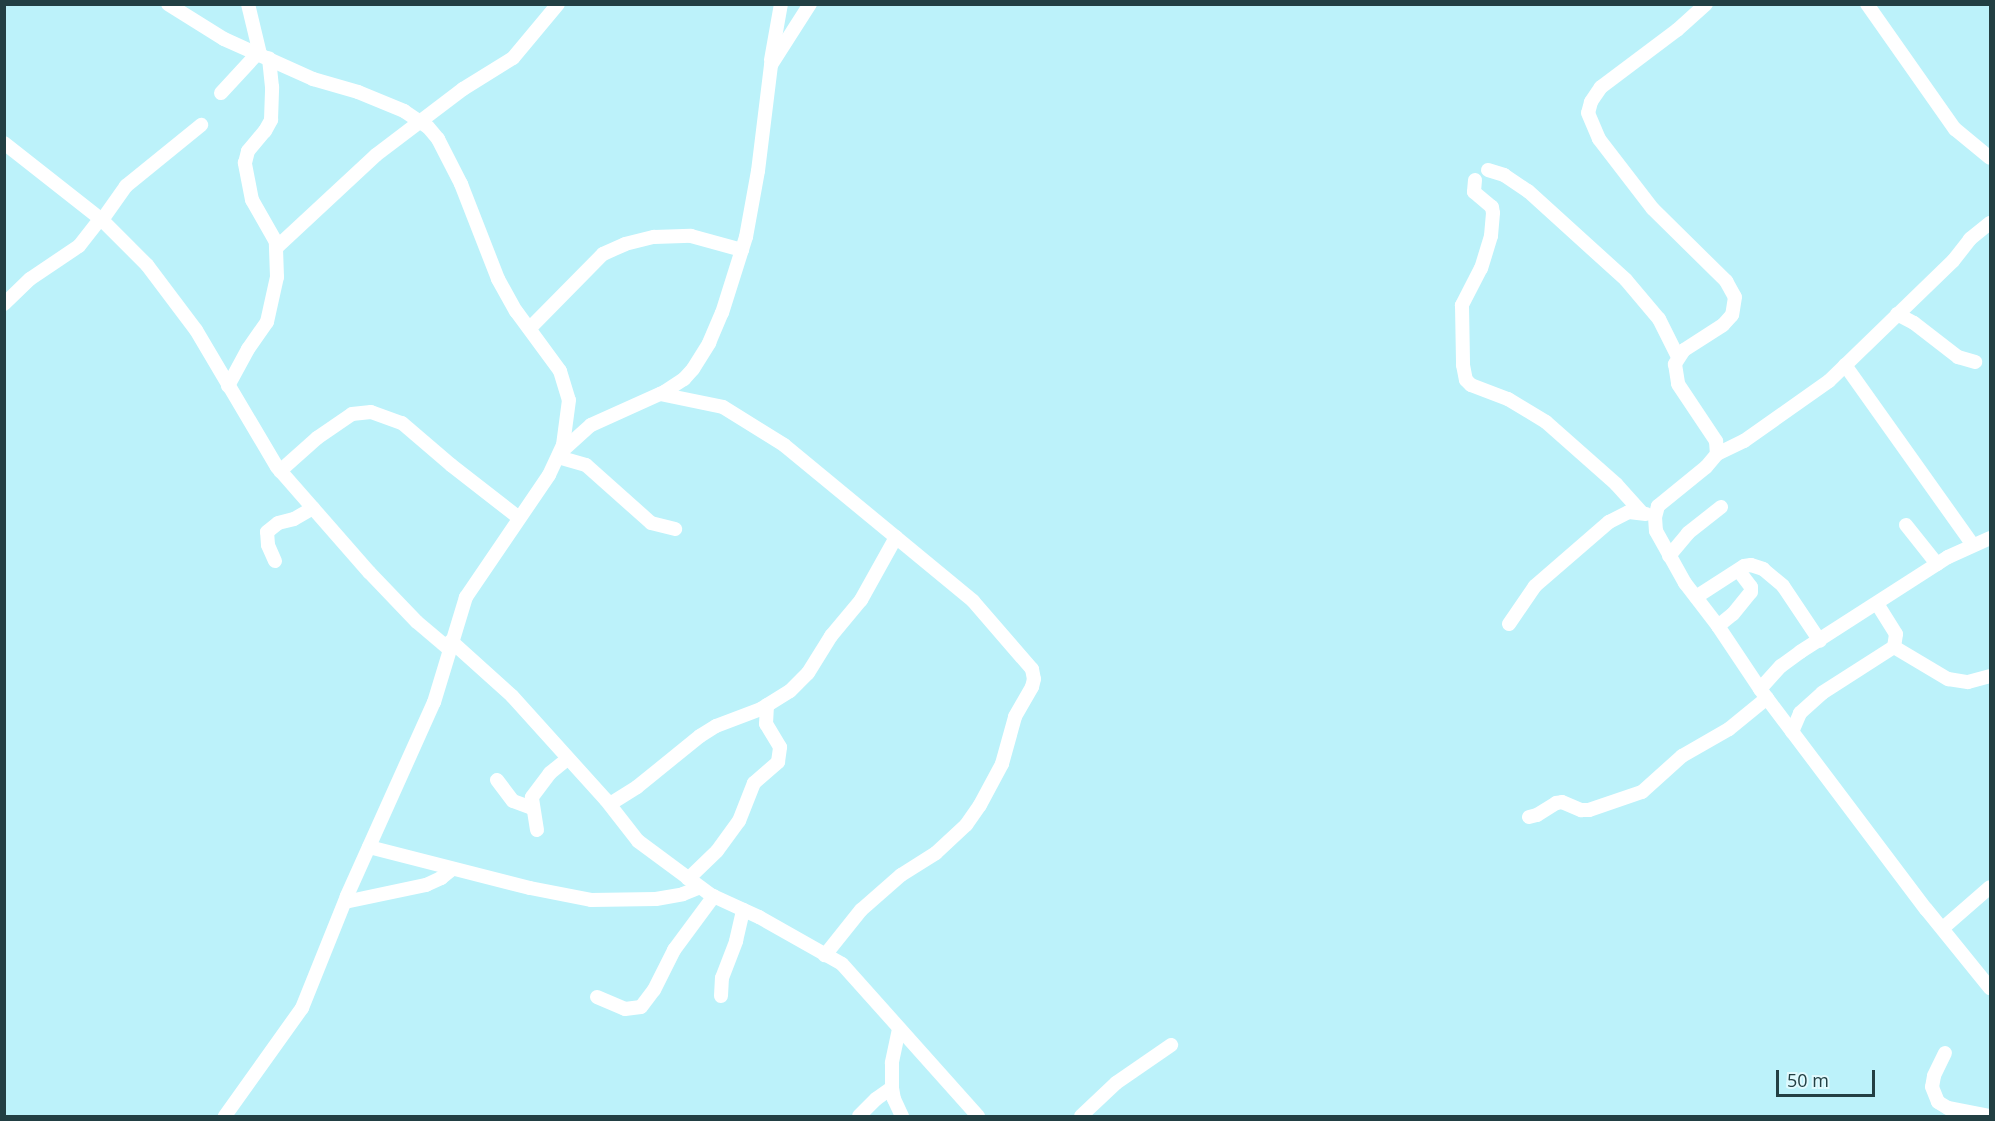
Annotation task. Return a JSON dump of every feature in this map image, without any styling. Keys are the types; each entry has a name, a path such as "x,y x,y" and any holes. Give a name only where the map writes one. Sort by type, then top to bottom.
{"street":[{"path":"168,4 201,27 314,79 358,92 404,111 428,127 444,150 461,184 498,279 516,311 560,371 568,393 566,433 559,454 532,503 466,597 431,710 345,902 302,1008 225,1116"},
{"path":"228,386 239,364 267,322 277,277 277,247 269,227 252,200 245,171 248,151 271,120 272,87 248,4"},
{"path":"277,247 376,155 419,121 513,58 558,4"},
{"path":"559,454 591,425 660,394 693,369 709,343 722,313 742,250 758,171 781,4"},
{"path":"771,65 802,21 810,4"},
{"path":"1706,4 1677,30 1601,87 1591,102 1588,113 1599,139 1621,169 1678,236 1726,281 1735,297 1732,315 1678,357 1675,369 1678,384 1716,441 1717,454"},
{"path":"1867,4 1955,129 1990,158"},
{"path":"221,93 262,55"},
{"path":"4,304 30,279 80,246 126,186 201,125"},
{"path":"4,143 101,220 147,265 196,330 280,471 409,614 512,696 610,804 638,841 714,896 842,964 978,1116"},
{"path":"1488,170 1504,175 1528,191 1626,279 1659,319 1678,357"},
{"path":"1475,180 1474,192 1492,207 1493,213 1491,236 1481,268 1462,305 1462,355 1466,380 1471,385 1508,399 1546,422 1587,462 1616,484 1649,515 1669,556 1764,694 1990,988"},
{"path":"1649,515 1706,467 1717,454 1744,441 1800,404 1845,365 1953,261 1970,239 1990,223"},
{"path":"530,328 603,254 625,244 654,237 691,236 742,250"},
{"path":"1897,314 1914,323 1958,357 1975,362"},
{"path":"1845,365 1972,544"},
{"path":"660,394 723,407 783,445 973,601 1026,661 1034,679 1015,717 1007,748 992,786 966,825 936,853 901,875 861,910 825,955"},
{"path":"280,471 318,438 352,414 381,414 402,423 519,519"},
{"path":"559,454 586,465 651,523 675,529"},
{"path":"1669,556 1688,533 1721,507"},
{"path":"275,561 267,545 267,532 278,523 294,519 313,508"},
{"path":"1509,624 1535,586 1609,522 1629,512 1649,515"},
{"path":"1906,525 1937,564"},
{"path":"610,804 637,787 700,736 716,726 747,716 790,691 808,673 831,636 861,600 896,537"},
{"path":"1529,817 1538,815 1556,803 1562,802 1581,810 1589,810 1642,792 1682,756 1729,729 1764,694 1781,666 1937,564 1972,544 1990,538"},
{"path":"1696,597 1738,570 1751,565 1773,576 1791,597 1820,641"},
{"path":"1718,626 1733,614 1751,592 1751,587 1738,570"},
{"path":"1792,732 1800,713 1822,693 1894,647 1896,634 1877,604"},
{"path":"1894,647 1948,679 1968,682 1990,676"},
{"path":"369,848 591,900 656,898 683,894 694,883 739,821 754,783 778,762 780,747 766,724 767,705"},
{"path":"537,830 532,797 539,786 567,759"},
{"path":"497,780 513,801 532,808"},
{"path":"345,902 426,885 441,878 452,869"},
{"path":"1943,928 1990,887"},
{"path":"597,997 626,1009 641,1007 654,990 674,950 714,896"},
{"path":"721,996 722,978 736,941 743,910"},
{"path":"899,1029 892,1063 892,1088 894,1099 902,1116"},
{"path":"1081,1116 1116,1083 1171,1045"},
{"path":"1945,1053 1934,1076 1932,1087 1938,1102 1948,1108 1990,1116"},
{"path":"859,1116 892,1088"}]}
